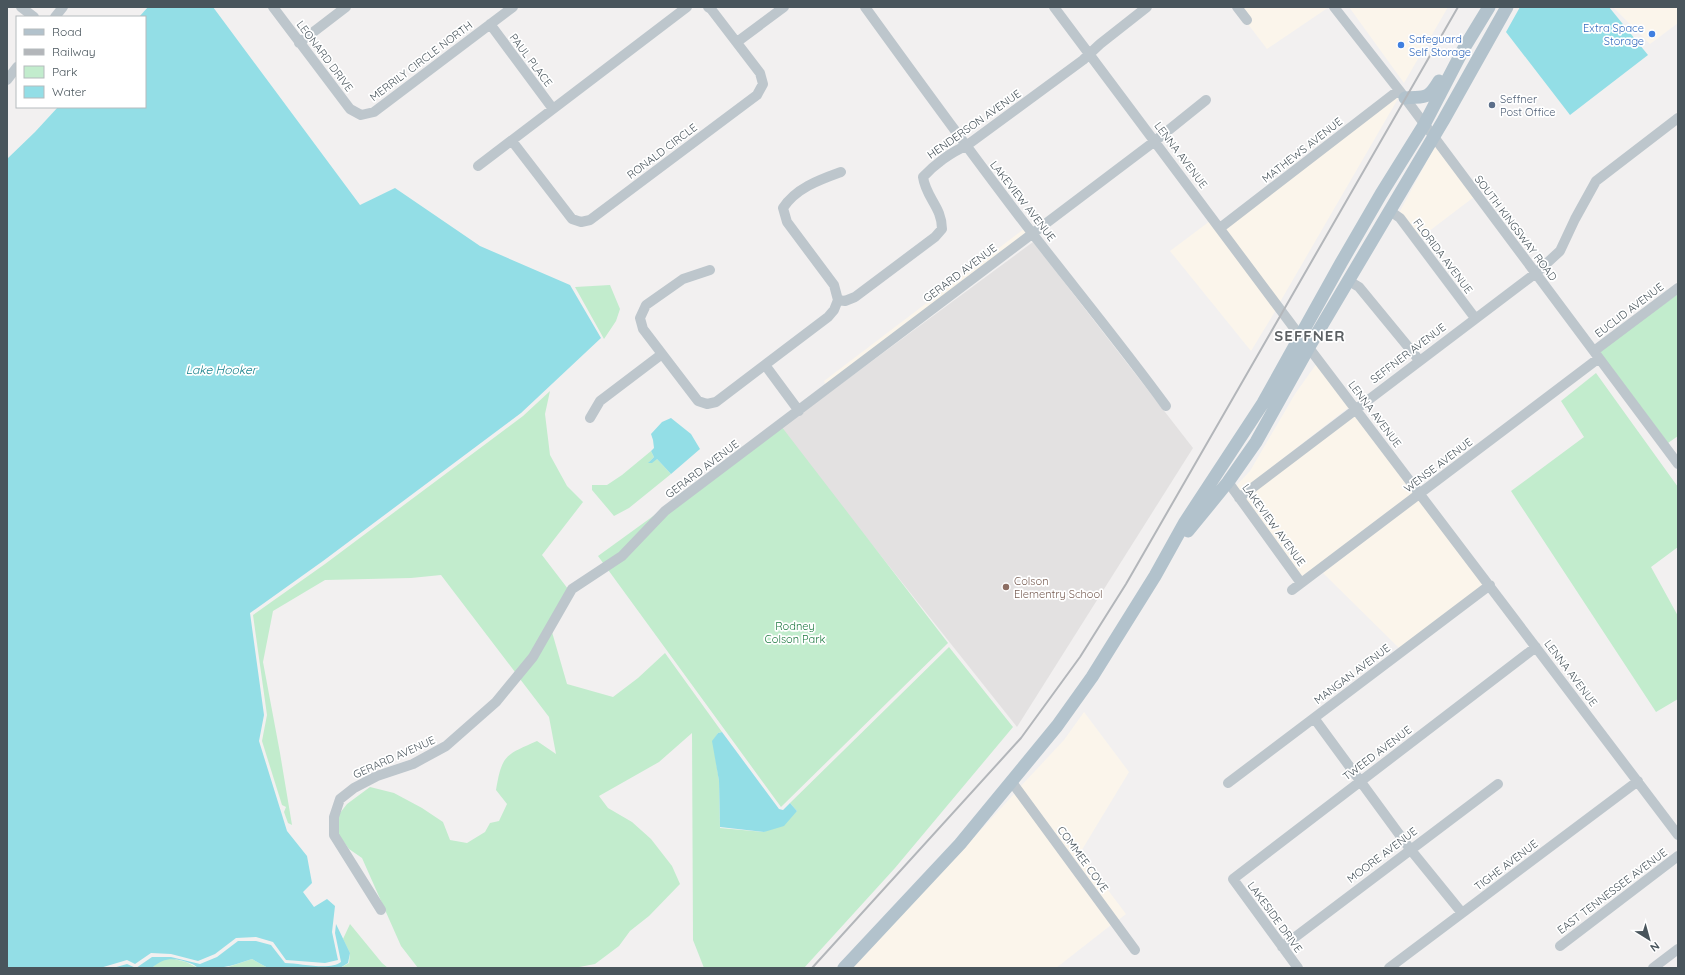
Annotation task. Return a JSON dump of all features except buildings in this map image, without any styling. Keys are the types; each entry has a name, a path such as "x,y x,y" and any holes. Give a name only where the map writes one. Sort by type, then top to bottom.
{"main road":[{"path":"1402,94 1422,98 1434,90 1481,7"},
{"path":"844,968 960,844 1057,726 1098,668 1155,576 1185,522 1263,403 1381,194 1424,124 1464,48 1489,7"},
{"path":"1155,576 1189,530 1228,482 1256,442 1309,346 1390,211 1507,7"}],"street":[{"path":"21,7 33,16"},
{"path":"57,16 63,7"},
{"name":"LEONARD DRIVE","path":"273,7 350,109 361,115"},
{"path":"299,43 346,7"},
{"name":"MERRILY CIRCLE NORTH","path":"361,115 374,112 513,7"},
{"path":"478,166 687,7"},
{"name":"RONALD CIRCLE","path":"512,141 572,219 581,222 590,220 757,95 763,84 760,73 708,7"},
{"path":"737,42 784,7"},
{"name":"LAKEVIEW AVENUE","path":"865,7 966,146 1032,233 1129,355 1166,406"},
{"name":"LENNA AVENUE","path":"1054,7 1300,336 1678,835"},
{"name":"HENDERSON AVENUE","path":"838,300 845,301 855,297 935,237 942,229 942,217 924,186 923,177 929,171 958,149 966,146 1090,54 1100,44 1147,7"},
{"path":"1237,7 1247,20"},
{"name":"SOUTH KINGSWAY ROAD","path":"1334,7 1402,94 1678,464"},
{"name":"PAUL PLACE","path":"490,24 553,109"},
{"path":"7,80 16,68"},
{"name":"MATHEWS AVENUE","path":"1220,228 1402,94"},
{"name":"GERARD AVENUE","path":"381,910 334,835 334,817 340,799 354,788 377,776 413,764 446,746 496,702 533,657 572,589 622,556 665,511 1155,141 1206,100"},
{"name":"SEFFNER AVENUE","path":"1239,498 1355,408 1536,273 1560,251 1575,219 1596,181 1678,118"},
{"path":"710,270 682,279 646,305 640,318 643,329 698,401 707,404 716,402 828,318 834,310 838,300 834,285 787,222 783,208 790,198 810,184 841,172"},
{"name":"FLORIDA AVENUE","path":"1390,211 1400,218 1475,318"},
{"path":"1349,281 1359,287 1419,360"},
{"name":"EUCLID AVENUE","path":"1596,354 1678,288"},
{"path":"590,418 600,401 662,354"},
{"name":"WENSE AVENUE","path":"1292,590 1421,494 1596,354"},
{"path":"765,365 799,411"},
{"name":"LAKEVIEW AVENUE","path":"1228,482 1301,583"},
{"name":"MANGAN AVENUE","path":"1228,783 1490,585"},
{"name":"TWEED AVENUE","path":"1233,879 1536,647"},
{"path":"1314,718 1359,782 1410,849 1462,913"},
{"name":"COMMEE COVE","path":"1012,781 1135,950"},
{"name":"TIGHE AVENUE","path":"1389,968 1638,782"},
{"name":"MOORE AVENUE","path":"1282,947 1498,784"},
{"name":"EAST TENNESSEE AVENUE","path":"1560,946 1678,856"},
{"name":"LAKESIDE DRIVE","path":"1233,879 1298,968"},
{"path":"1653,968 1678,949"}],"shaded area":[{"path":"1242,7 1329,7 1267,49 1248,24 1252,21"},
{"name":"Safeguard Self Storage","path":"1349,7 1448,7 1404,83"},
{"name":"Extra Space Storage","path":"1613,7 1678,7 1678,23 1650,44"},
{"path":"1399,97 1280,302 1225,229"},
{"path":"1435,146 1474,197 1420,238 1399,213"},
{"path":"1210,221 1276,310 1251,351 1170,251"},
{"path":"1024,229 1027,232 826,385 824,381"},
{"name":"Colson Elementry School","path":"1033,242 1193,448 1017,727 780,429"},
{"path":"1317,363 1349,407 1240,492 1236,486 1250,471 1295,394"},
{"path":"1354,414 1415,493 1301,577 1244,499"},
{"path":"1420,499 1484,584 1399,648 1323,573"},
{"path":"1084,712 1129,772 1080,853 1126,914 1117,921 1020,787 1064,740"},
{"path":"1015,793 1111,925 1056,968 853,968"}],"green space":[{"path":"610,285 620,309 616,321 604,339 575,287"},
{"path":"1678,294 1678,436 1668,443 1599,351"},
{"path":"1596,373 1678,487 1678,547 1651,567 1678,616 1678,699 1656,712 1511,491 1584,437 1561,401"},
{"path":"550,391 545,414 550,455 567,486 583,502 542,555 568,589 530,654 515,672 441,575 411,578 325,580 273,611 263,662 292,825 288,823 284,812 286,807 282,805 262,741 267,715 253,615 325,564 523,416"},
{"name":"Rodney Colson Park","path":"778,422 948,643 781,807 598,556 696,485"},
{"path":"651,451 654,457 649,462 657,459 671,474 629,508 614,516 592,490 592,485 607,485 622,475"},
{"path":"552,632 567,684 613,697 638,678 665,653 722,732 718,733 713,741 719,781 720,828 764,832 797,811 790,803 949,647 1013,727 895,868 804,968 704,968 693,940 692,733 659,762 599,796 608,808 632,822 651,839 672,866 680,884 649,916 630,931 619,946 595,964 574,968 418,968 401,946 362,858 349,849 338,834 338,818 347,804 370,787 394,793 422,808 443,822 450,840 467,843 485,832 490,823 499,821 507,804 496,790 503,762 507,757 537,741 556,754 549,717 520,679"},
{"path":"350,924 382,963 388,968 340,968 349,963 350,953 343,939"},
{"path":"170,958 186,962 198,968 152,968 160,960"},
{"path":"252,959 268,968 225,968"}],"water":[{"name":"Lake Hooker","path":"148,7 213,7 360,205 395,188 480,246 570,285 601,338 521,413 323,561 250,613 264,715 259,741 287,831 307,856 312,883 303,892 314,907 327,899 335,906 332,932 338,960 325,963 286,960 273,942 256,937 236,938 215,954 198,961 171,954 151,953 135,964 127,960 100,968 7,967 7,159 57,108 146,108 146,16 140,16"},
{"path":"1520,7 1609,7 1648,55 1570,115 1506,32"},
{"path":"671,418 691,434 700,449 671,474 657,459 652,463 648,463 654,457 651,451 654,448 651,434 662,422"},
{"path":"722,732 779,809 783,810 790,803 797,811 784,826 764,832 720,827 719,781 712,741 718,733"},
{"path":"336,924 350,953 348,963 340,968 268,968 252,959 220,968 199,968 193,964 171,959 161,961 152,968 136,968 152,957 171,957 200,964 217,957 238,941 256,941 271,945 285,963 322,966 336,965 341,962 335,933"},
{"path":"127,964 136,968 113,968"}],"railway":[{"path":"812,968 1021,738 1080,657 1126,584 1458,7"}],"place":[{"name":"Extra Space Storage","path":"1652,34"},
{"name":"Safeguard Self Storage","path":"1401,45"},
{"name":"Seffner Post Office","path":"1492,105"},
{"name":"Colson Elementry School","path":"1006,587"}],"district":[{"name":"SEFFNER","path":"1310,335"}]}
